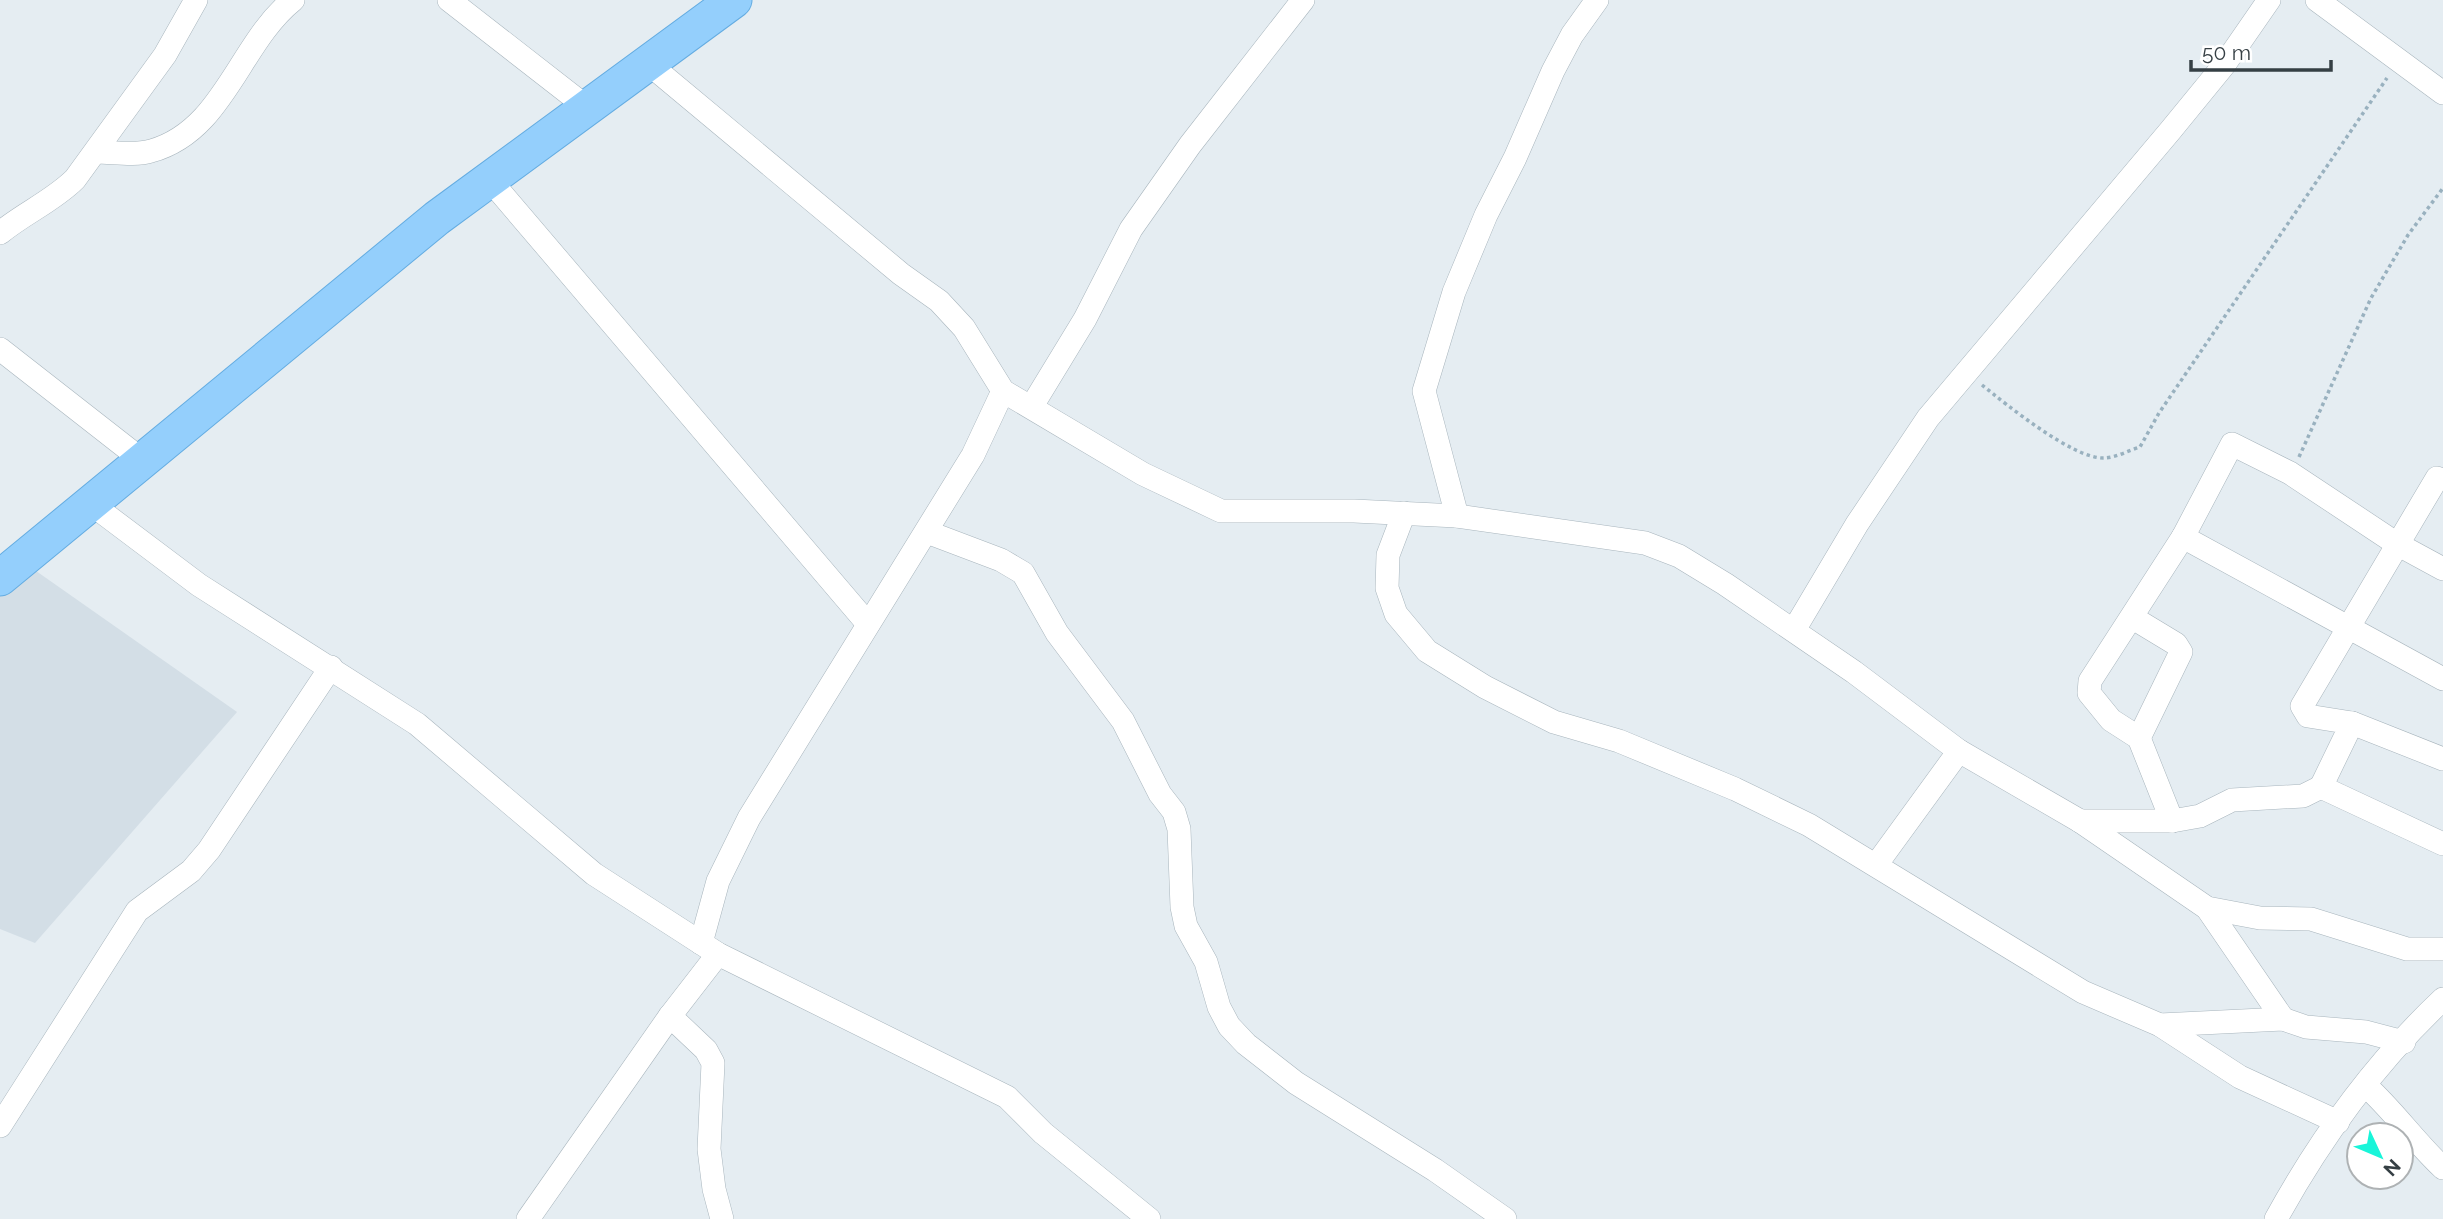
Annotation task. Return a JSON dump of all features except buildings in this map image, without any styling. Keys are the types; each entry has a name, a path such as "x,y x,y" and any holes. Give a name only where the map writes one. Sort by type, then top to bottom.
{"main road":[{"path":"6,566 90,503 437,218 734,0"}],"street":[{"path":"0,233 43,202 61,193 97,152 165,55 197,0"},
{"path":"97,152 150,152 191,130 214,106 268,27 293,0"},
{"path":"449,0 589,108"},
{"path":"1032,406 1085,318 1131,229 1190,145 1303,0"},
{"path":"1457,516 1424,391 1454,292 1486,215 1572,35 1597,0"},
{"path":"1794,630 1857,524 1928,418 2178,122 2224,65 2269,0"},
{"path":"2317,0 2443,93"},
{"path":"649,64 901,274 939,301 982,354 1003,391 1143,474 1221,511 1457,516 1645,543 1679,556 1794,630 1959,751 2080,821 2207,908 2283,1019"},
{"path":"490,180 868,624"},
{"path":"0,349 142,460"},
{"path":"528,1219 670,1016 710,948 718,881 749,818 973,455 1003,391"},
{"path":"2172,821 2139,738 2110,720 2089,693 2090,681 2183,537 2232,444 2290,473 2397,544 2443,569"},
{"path":"2437,478 2302,706 2308,716 2352,723 2443,759"},
{"path":"90,503 199,585 417,724 594,874 710,948 1007,1097 1123,1210 1149,1219"},
{"path":"1404,513 1388,555 1387,588 1396,614 1427,651 1485,687 1554,722 1619,741 1735,789 1809,825 2083,992 2160,1025 2241,1077 2338,1122"},
{"path":"927,532 960,547 1001,560 1023,573 1057,633 1123,721 1160,794 1174,812 1179,829 1182,907 1186,926 1206,962 1219,1007 1229,1026 1246,1044 1296,1083 1435,1170 1505,1219"},
{"path":"2183,537 2443,679"},
{"path":"2133,618 2176,644 2181,652 2139,738"},
{"path":"0,1126 137,911 191,870 209,850 331,667"},
{"path":"2080,821 2172,821 2200,816 2232,800 2303,796 2321,787 2352,723"},
{"path":"1876,865 1959,751"},
{"path":"2321,787 2443,844"},
{"path":"2207,908 2260,918 2311,919 2407,949 2443,948"},
{"path":"2276,1219 2365,1085 2443,999"},
{"path":"670,1016 706,1050 713,1063 709,1149 713,1189 722,1219"},
{"path":"2160,1025 2283,1019 2306,1027 2366,1032 2404,1042"},
{"path":"2365,1085 2393,1110 2422,1149 2443,1168"}],"path":[{"path":"1966,372 2020,415 2078,452 2104,458 2140,446 2159,413 2398,61"},
{"path":"2290,473 2371,298 2408,236 2443,188"}],"shaded area":[{"path":"9,552 237,712 35,943 0,929 0,565"}]}
